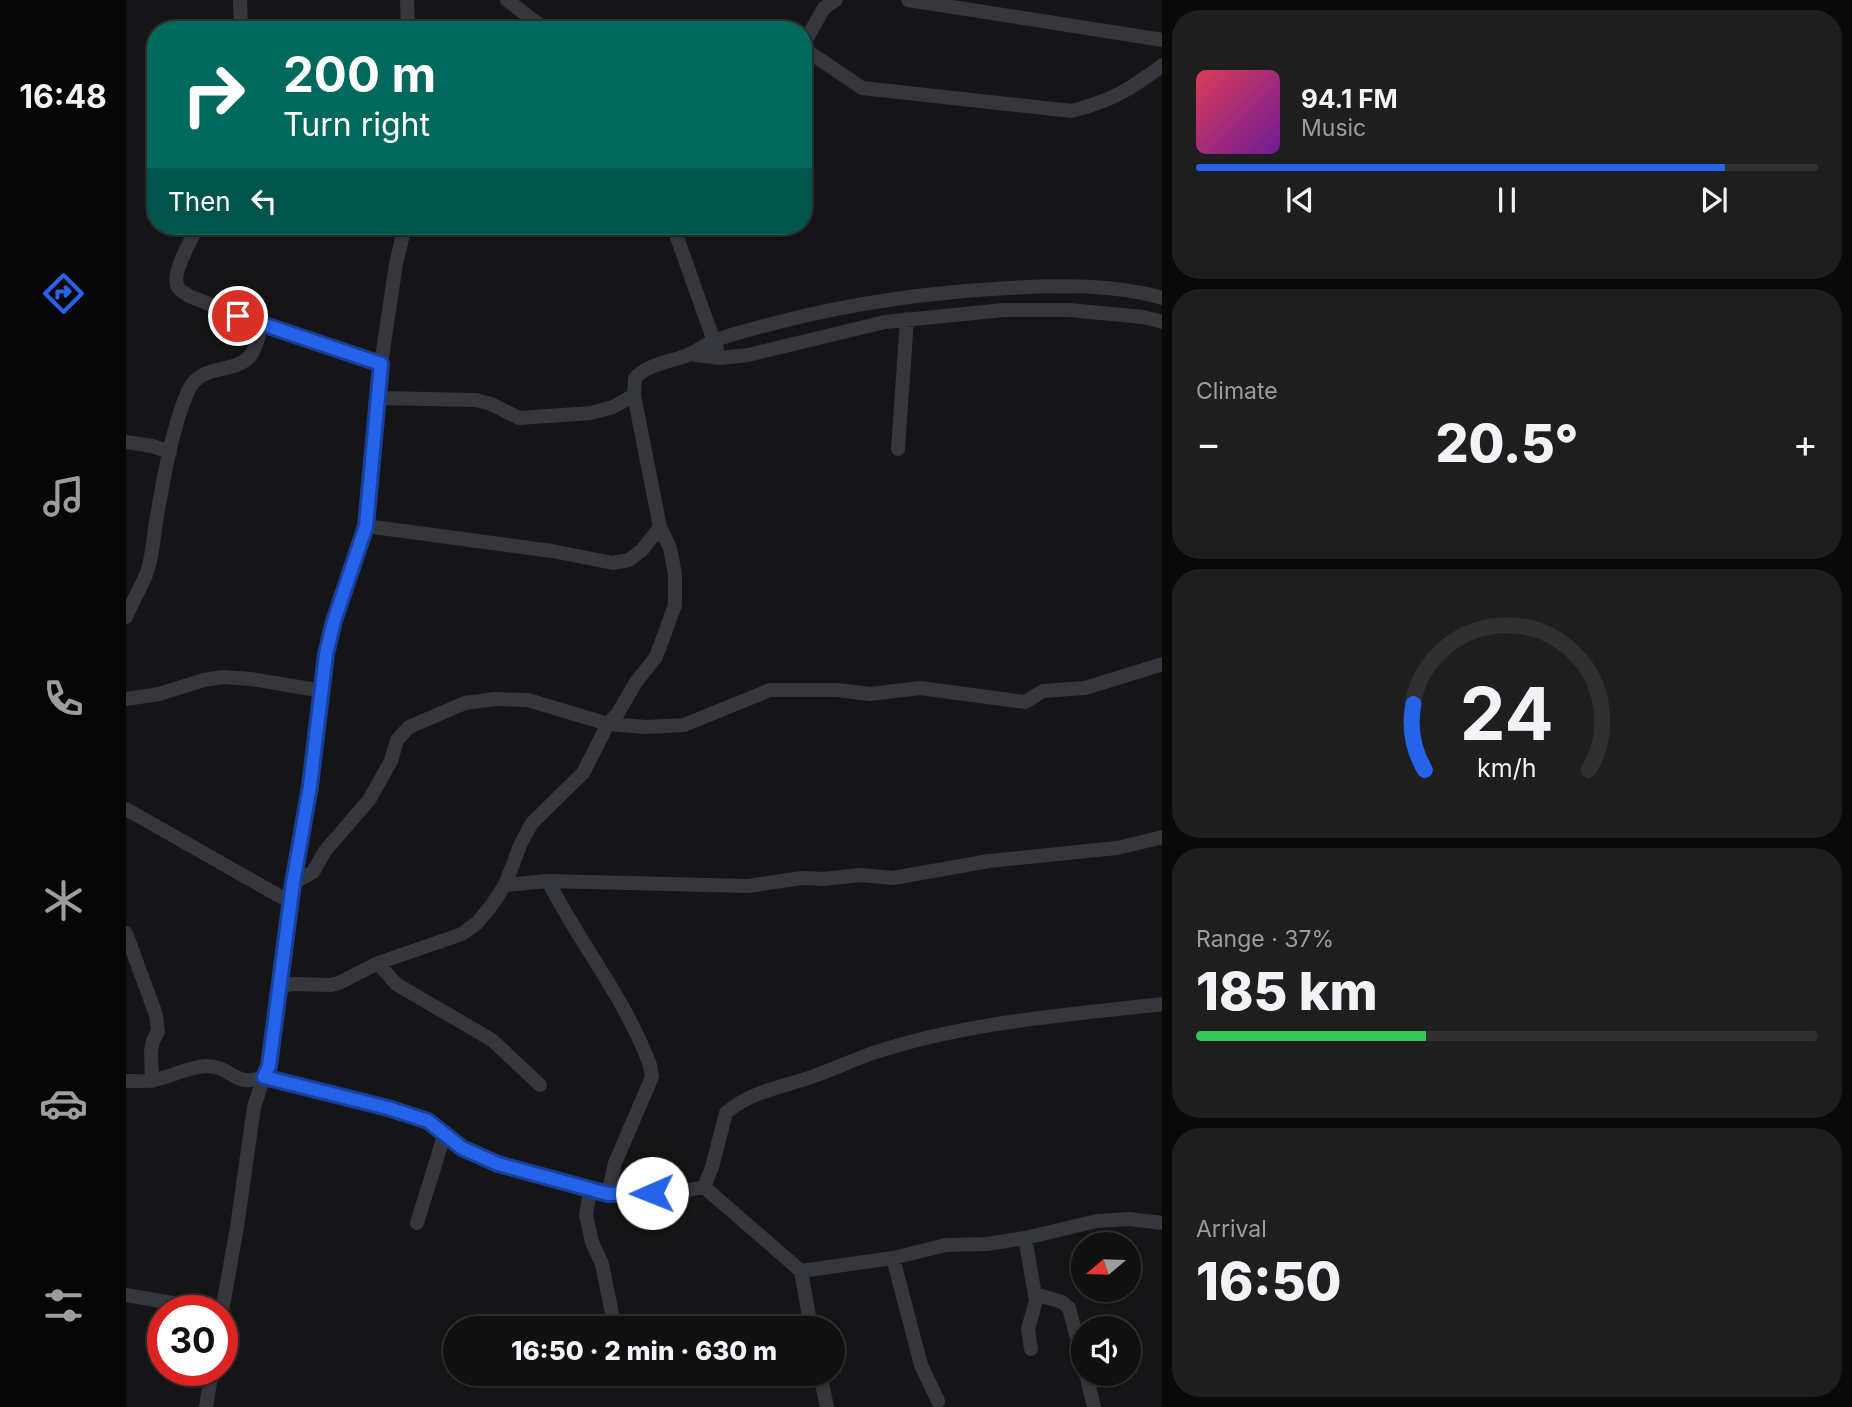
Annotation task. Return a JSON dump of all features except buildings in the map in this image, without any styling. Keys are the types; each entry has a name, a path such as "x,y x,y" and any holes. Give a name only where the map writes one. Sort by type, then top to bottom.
{"street":[{"path":"240,0 241,21"},
{"path":"407,0 408,21"},
{"path":"507,0 534,21"},
{"path":"812,30 824,8 836,0"},
{"path":"908,0 1162,40"},
{"path":"812,52 862,88 1072,111 1104,102 1131,89 1162,66"},
{"path":"194,235 177,272 177,285 189,296 263,326 381,364"},
{"path":"224,1295 254,1107 269,1066 290,902 310,786 326,654 334,621 366,526 381,364 403,235"},
{"path":"676,235 720,358"},
{"path":"278,994 285,986 292,984 339,983 378,963 462,934 484,915 505,885 532,823 583,773 608,724 656,657 675,605 675,574 670,548 660,527 634,395 635,378 642,371 689,354 713,341 835,307 950,291 1074,287 1162,298"},
{"path":"689,354 720,358 748,355 885,321 1004,310 1069,310 1143,317 1162,322"},
{"path":"898,449 907,319"},
{"path":"126,617 148,570 170,452 189,390 196,379 208,371 243,361 251,355 263,326"},
{"path":"378,398 476,400 491,404 519,418 591,414 613,407 634,395"},
{"path":"126,442 170,452"},
{"path":"366,526 552,551 613,563 629,560 642,550 660,527"},
{"path":"293,883 313,872 325,850 369,800 391,761 397,740 409,727 465,703 495,699 528,700 608,724 646,727 684,725 770,690 837,690 870,694 920,688 1025,702 1044,691 1086,688 1162,664"},
{"path":"126,699 159,694 223,677 323,691"},
{"path":"126,809 290,902"},
{"path":"505,885 548,881 748,886 802,878 824,879 860,875 893,878 989,861 1117,848 1162,837"},
{"path":"548,881 583,945 616,993 650,1065 652,1077 615,1163 608,1194"},
{"path":"126,933 156,1015 158,1031 151,1051 152,1081"},
{"path":"378,963 396,984 492,1040 540,1085"},
{"path":"704,1187 726,1113 748,1098 874,1053 936,1037 1028,1019 1162,1004"},
{"path":"126,1081 152,1081 206,1066 225,1070 239,1080 250,1082 264,1077 388,1108 428,1121 462,1148 498,1164 590,1191 608,1194 674,1193 704,1187"},
{"path":"416,1223 444,1136"},
{"path":"704,1187 801,1271 809,1316"},
{"path":"590,1191 586,1215 592,1242 602,1264 612,1316"},
{"path":"801,1271 893,1258 946,1245 987,1244 1025,1238 1097,1221 1129,1219 1162,1223"},
{"path":"1025,1238 1036,1301 1028,1329 1031,1349"},
{"path":"893,1258 921,1366 938,1401"},
{"path":"1035,1294 1062,1302 1069,1308 1071,1316"},
{"path":"126,1295 147,1299"},
{"path":"206,1407 209,1386"},
{"path":"823,1386 827,1407"},
{"path":"1089,1386 1094,1407"}],"route":[{"path":"238,316 381,364 366,526 334,621 326,654 310,786 293,883 269,1066 264,1077 388,1108 428,1121 462,1148 498,1164 590,1191 608,1194 652,1193"}]}
